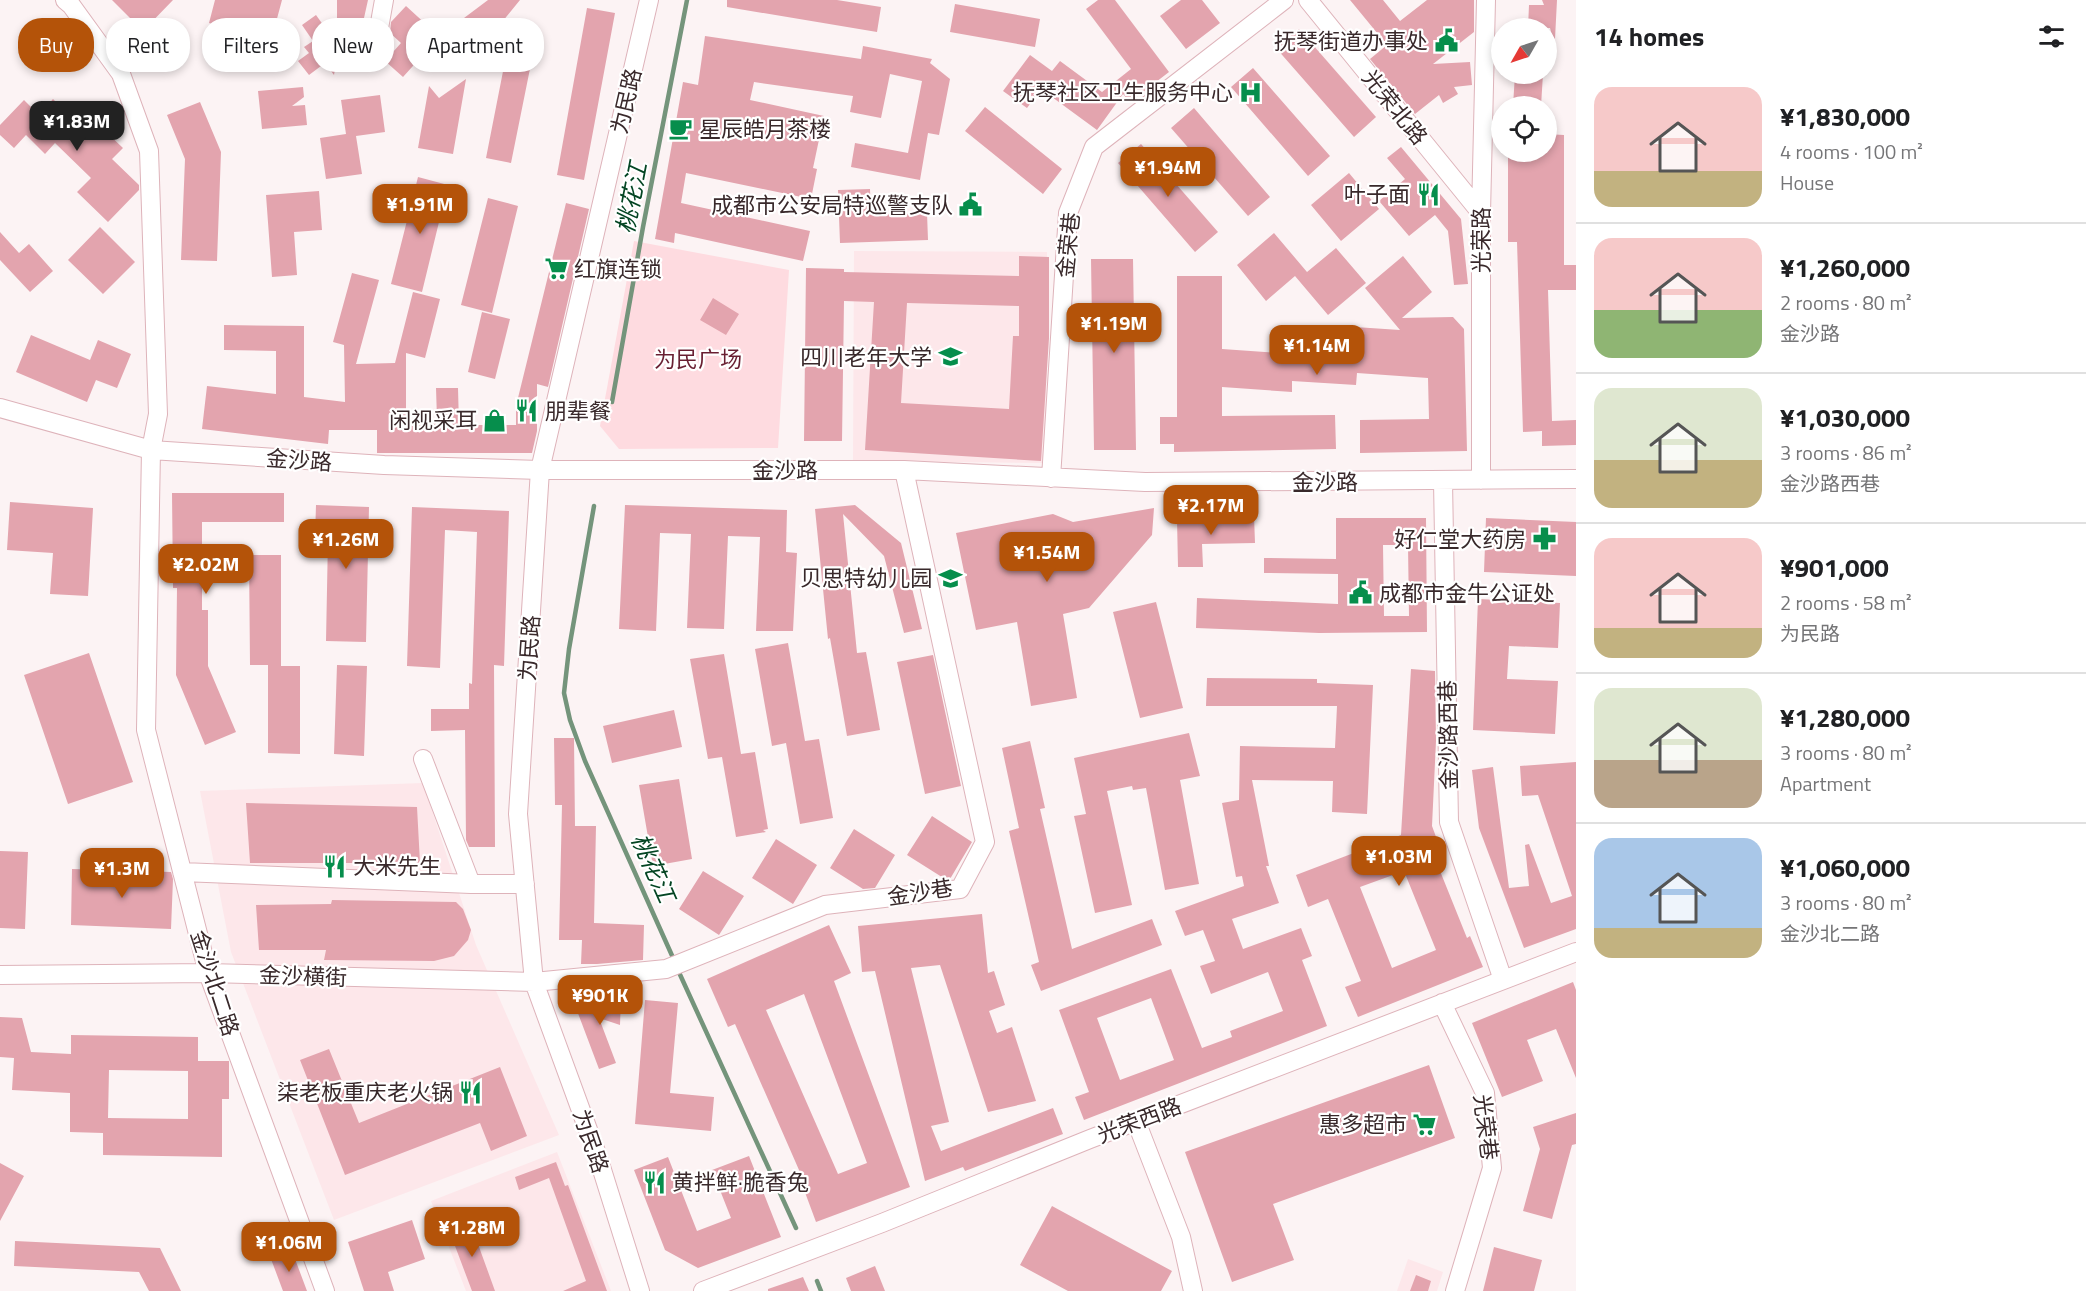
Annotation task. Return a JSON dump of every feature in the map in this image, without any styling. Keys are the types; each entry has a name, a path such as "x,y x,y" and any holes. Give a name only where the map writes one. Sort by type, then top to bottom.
{"street":[{"name":"金沙北二路","path":"65,0 122,74 149,151 158,414 151,450 146,730 208,973 325,1291"},
{"path":"381,18 384,0"},
{"name":"为民路","path":"639,1291 598,1157 534,982 518,814 540,470 649,0"},
{"name":"金荣巷","path":"1051,478 1068,213 1094,147 1284,0"},
{"name":"光荣北路","path":"1308,0 1481,213"},
{"name":"光荣路","path":"1481,480 1481,213 1486,0"},
{"name":"金沙路","path":"0,408 151,450 384,465 540,470 904,471 1145,482 1576,479"},
{"name":"金沙巷","path":"534,982 666,969 825,904 960,889 985,842 904,471"},
{"name":"金沙路西巷","path":"1443,481 1449,822 1503,980"},
{"path":"423,759 471,884"},
{"path":"182,872 471,884 525,884"},
{"name":"光荣西路","path":"703,1291 1442,1003 1503,980 1574,959"},
{"name":"金沙横街","path":"0,975 208,973 534,982"},
{"name":"光荣巷","path":"1442,1003 1485,1093 1492,1168 1455,1291"},
{"path":"1136,1121 1181,1237 1192,1291"}],"shaded area":[{"name":"四川老年大学","path":"854,251 1047,252 1046,463 853,461"},
{"path":"423,783 476,945 559,1135 334,1220 231,952 200,791"},
{"path":"557,1152 611,1291 466,1291 431,1201"},
{"path":"1408,1259 1443,1272 1437,1291 1397,1291"}],"green space":[{"name":"为民广场","path":"634,241 789,270 778,448 619,449 600,426"}],"building":[{"path":"112,0 173,0 156,18 130,18"},
{"path":"215,0 282,0 277,18 210,18"},
{"path":"337,0 368,0 364,18 337,18"},
{"path":"488,0 520,0 505,18 464,18"},
{"path":"727,0 837,0 881,7 877,32 727,7"},
{"path":"1098,0 1115,0 1169,72 1130,102 1123,94 1097,130 1041,89 1027,108 1003,91 1030,55 1052,71 1060,61 1102,92 1131,69 1086,9"},
{"path":"1181,0 1202,0 1220,23 1186,49 1160,16"},
{"path":"1350,0 1383,0 1400,21 1427,0 1474,0 1474,32 1433,64 1470,62 1472,85 1454,87 1458,94 1443,103 1439,95 1415,114 1370,59 1387,45"},
{"path":"1542,0 1557,0 1556,18 1528,18 1529,5 1544,5"},
{"path":"955,4 1040,19 1035,47 950,32"},
{"path":"406,6 419,18 406,18 408,72 403,77 394,69 394,51 401,43 394,37 394,19"},
{"path":"587,8 615,13 584,180 557,175"},
{"path":"316,15 318,18 312,18 312,40 302,25"},
{"path":"1299,29 1376,117 1354,137 1276,48"},
{"path":"705,36 861,59 863,46 932,59 930,63 950,79 939,135 928,133 920,180 851,167 855,143 908,153 922,81 890,74 881,118 850,112 853,96 754,82 750,100 824,116 813,168 817,169 811,199 686,173 681,203 810,231 803,261 675,233 674,243 655,239 683,82 698,85"},
{"path":"312,42 313,72 309,75 300,64 300,60 309,53 304,47"},
{"path":"1253,68 1330,156 1308,176 1231,87"},
{"path":"503,72 529,72 511,163 486,158"},
{"path":"466,79 453,154 418,148 429,86 439,98"},
{"path":"1514,84 1542,84 1542,96 1514,96"},
{"path":"303,87 304,97 292,106 305,105 307,125 262,129 258,91"},
{"path":"380,95 385,132 356,136 362,174 326,179 320,138 346,134 341,100"},
{"path":"53,99 76,122 85,112 123,148 112,159 139,185 139,190 108,222 77,192 91,178 55,143 45,154 26,135 14,148 0,135 0,125 24,100 39,115"},
{"path":"200,102 221,152 217,261 181,260 185,159 167,115"},
{"path":"985,107 1062,169 1043,194 965,131"},
{"path":"1194,108 1270,197 1248,216 1171,128"},
{"path":"1557,135 1564,135 1564,265 1576,265 1576,290 1548,290 1552,421 1576,420 1576,445 1542,446 1542,431 1523,432 1517,242 1508,242 1508,162 1557,162"},
{"path":"1141,144 1218,232 1195,252 1118,163"},
{"path":"1401,147 1461,219 1468,284 1454,285 1448,231 1435,215 1409,236 1379,201 1405,179 1387,158"},
{"path":"1349,173 1379,209 1341,241 1311,205"},
{"path":"418,177 448,185 422,292 391,284"},
{"path":"870,189 871,215 927,213 928,240 840,243 838,190"},
{"path":"319,191 322,230 294,232 297,275 272,277 266,195"},
{"path":"488,198 518,206 492,313 461,305"},
{"path":"566,203 589,209 548,387 537,384 537,431 532,453 377,453 377,430 329,430 328,444 202,429 207,386 276,394 276,351 224,350 224,325 304,326 304,397 345,402 344,345 333,342 352,273 379,280 356,364 395,363 413,292 440,299 425,358 406,353 406,420 437,419 436,388 458,388 459,425 516,425 516,406"},
{"path":"100,227 135,262 103,294 68,260"},
{"path":"0,232 19,253 29,244 53,271 30,292 0,260"},
{"path":"1274,233 1307,272 1336,248 1366,283 1328,315 1295,276 1266,301 1237,265"},
{"path":"1019,256 1049,257 1049,338 1041,461 865,450 874,302 844,301 842,441 804,441 806,268 844,269 844,272 1019,276","holes":["907,303 1019,306 1019,336 1013,336 1009,409 901,403"]},
{"path":"1403,256 1432,292 1402,318 1453,317 1464,329 1467,451 1360,453 1360,420 1429,419 1428,378 1357,373 1356,385 1292,381 1292,392 1222,387 1222,416 1335,415 1336,449 1174,452 1174,444 1160,444 1160,417 1177,417 1177,276 1222,276 1222,349 1291,354 1292,342 1353,345 1355,327 1400,330 1365,288"},
{"path":"1091,259 1133,259 1136,450 1094,450"},
{"path":"713,298 739,314 726,335 700,320"},
{"path":"482,312 510,319 495,379 468,372"},
{"path":"31,335 90,360 98,340 131,354 117,388 96,380 87,402 16,372"},
{"path":"172,493 284,493 284,522 202,522 202,610 208,610 208,666 236,732 205,745 176,675 177,588 173,588"},
{"path":"10,502 93,508 88,596 50,594 53,553 7,550"},
{"path":"316,505 369,507 366,642 326,641 328,538 315,537"},
{"path":"625,505 787,510 786,552 797,553 793,631 756,631 760,537 728,536 724,629 687,628 691,534 660,533 656,631 619,629"},
{"path":"855,505 901,543 922,629 904,633 884,556 843,514 857,653 866,652 880,730 847,736 830,638 828,639 815,509"},
{"path":"412,507 509,511 504,666 494,665 495,847 469,847 466,840 465,730 431,731 431,709 469,709 469,683 472,684 477,532 445,530 440,668 407,666"},
{"path":"1154,508 1152,535 1089,608 1063,614 1077,698 1031,706 1017,622 976,630 956,533 1053,514 1073,522"},
{"path":"1254,516 1255,543 1202,544 1203,567 1178,567 1177,519"},
{"path":"1336,518 1426,518 1427,632 1319,633 1196,628 1197,598 1338,604 1338,574 1264,573 1264,558 1336,559","holes":["1383,545 1408,545 1409,616 1384,616"]},
{"path":"1486,518 1576,522 1576,576 1484,572"},
{"path":"249,555 281,555 281,666 300,666 300,754 268,753 268,665 250,665"},
{"path":"1478,599 1560,603 1558,648 1509,646 1507,679 1558,681 1555,734 1473,730"},
{"path":"1156,602 1183,708 1140,718 1113,612"},
{"path":"788,643 805,741 819,739 833,818 800,824 786,743 772,746 755,649"},
{"path":"89,653 133,782 68,804 24,675"},
{"path":"724,654 741,754 755,752 768,829 763,830 766,832 736,837 722,757 708,759 690,659"},
{"path":"933,655 961,786 925,794 897,662"},
{"path":"337,665 367,666 364,756 334,754"},
{"path":"1411,669 1435,671 1436,741 1432,826 1442,853 1434,856 1467,938 1470,936 1483,967 1358,1017 1345,987 1361,981 1328,899 1308,907 1296,875 1401,835","holes":["1404,871 1436,950 1392,968 1360,887"]},
{"path":"1207,678 1317,679 1317,683 1373,685 1367,814 1332,812 1333,781 1252,780 1269,866 1266,866 1279,903 1232,919 1243,949 1301,928 1312,956 1302,960 1327,1026 1084,1120 1075,1097 1089,1092 1059,1010 1171,969 1202,1048 1232,1037 1230,1031 1283,1011 1268,972 1211,994 1200,966 1215,961 1203,930 1185,936 1175,911 1244,886 1242,876 1236,877 1222,803 1239,800 1240,746 1335,748 1337,706 1206,706","holes":["1151,998 1174,1060 1120,1080 1097,1018"]},
{"path":"674,710 682,747 612,763 603,726"},
{"path":"1189,733 1200,776 1180,780 1199,884 1165,890 1146,788 1133,790 1132,786 1107,791 1132,905 1095,913 1074,816 1086,814 1074,758"},
{"path":"554,738 574,738 575,826 596,826 594,923 644,925 643,960 581,964 582,940 559,940 562,805 555,805"},
{"path":"1030,741 1045,808 1040,809 1072,949 1152,919 1162,945 1041,991 1031,965 1039,962 1009,831 1019,828 1002,748"},
{"path":"1576,762 1576,929 1524,948 1479,828 1472,770 1493,767 1509,888 1529,886 1525,845 1529,844 1551,903 1572,896 1538,795 1522,796 1520,766"},
{"path":"679,779 692,859 653,866 639,785"},
{"path":"246,803 417,807 420,863 250,863"},
{"path":"932,816 972,842 950,879 945,879 907,855"},
{"path":"854,829 895,855 875,888 863,889 830,868"},
{"path":"776,839 817,865 793,904 752,878"},
{"path":"0,851 28,852 25,929 0,928"},
{"path":"72,869 171,872 173,879 171,929 71,925"},
{"path":"703,871 744,896 719,935 679,909"},
{"path":"332,900 456,902 463,909 471,930 468,940 454,956 434,961 324,960 326,950 259,950 256,905 331,904"},
{"path":"982,914 988,973 994,971 1005,1005 989,1011 997,1033 1012,1027 1036,1101 988,1112 940,965 911,968 949,1122 931,1126 941,1151 1053,1108 1063,1134 965,1171 963,1167 925,1181 875,971 862,972 858,926"},
{"path":"829,925 851,973 834,981 910,1187 816,1222 803,1187 806,1186 735,1024 728,1027 707,979","holes":["804,994 867,1163 838,1174 766,1010"]},
{"path":"1573,982 1576,990 1576,1078 1556,1029 1527,1040 1543,1081 1502,1097 1472,1023"},
{"path":"587,997 621,998 620,1025 599,1018 616,1063 599,1069 576,1008"},
{"path":"645,1000 678,1003 670,1093 714,1097 711,1131 635,1124"},
{"path":"0,1017 22,1018 31,1052 71,1054 71,1035 198,1037 198,1061 229,1061 229,1099 222,1099 222,1157 103,1155 103,1133 70,1132 70,1093 12,1090 14,1058 0,1057","holes":["109,1070 188,1071 188,1119 108,1118"]},
{"path":"329,1049 359,1123 500,1067 527,1136 491,1151 480,1123 345,1175 300,1060"},
{"path":"1429,1065 1455,1138 1273,1204 1294,1260 1232,1282 1185,1152"},
{"path":"1576,1113 1576,1144 1572,1145 1552,1219 1523,1211 1540,1149 1533,1127"},
{"path":"749,1156 781,1237 698,1268 665,1250 634,1170 668,1157 697,1231 731,1218 712,1170"},
{"path":"556,1162 565,1186 568,1185 607,1291 563,1291 586,1281 549,1178 519,1190 515,1177"},
{"path":"0,1163 24,1176 0,1221"},
{"path":"1052,1206 1172,1271 1161,1291 1068,1291 1020,1265"},
{"path":"412,1220 425,1259 388,1272 394,1291 364,1291 348,1242"},
{"path":"470,1222 495,1291 472,1291 449,1230"},
{"path":"15,1241 160,1248 181,1291 149,1291 139,1272 14,1266"},
{"path":"1494,1247 1542,1260 1534,1291 1483,1291"},
{"path":"292,1251 307,1291 283,1291 271,1259"},
{"path":"875,1266 885,1291 851,1291 846,1278"},
{"path":"1416,1275 1431,1281 1428,1291 1410,1291"},
{"path":"803,1277 809,1291 768,1291 768,1289"}],"waterway":[{"name":"桃花江","path":"612,402 687,0"},
{"name":"桃花江","path":"594,506 569,649 564,693 570,720 585,761 674,960"},
{"name":"桃花江","path":"677,968 796,1228"},
{"name":"桃花江","path":"817,1281 821,1291"}],"place":[{"name":"抚琴街道办事处","path":"1446,41"},
{"name":"抚琴社区卫生服务中心","path":"1251,92"},
{"name":"星辰皓月茶楼","path":"681,129"},
{"name":"叶子面","path":"1428,194"},
{"name":"成都市公安局特巡警支队","path":"971,205"},
{"name":"红旗连锁","path":"556,269"},
{"name":"四川老年大学","path":"950,357"},
{"name":"朋辈餐","path":"527,411"},
{"name":"闲视采耳","path":"495,420"},
{"name":"好仁堂大药房","path":"1544,539"},
{"name":"贝思特幼儿园","path":"950,578"},
{"name":"成都市金牛公证处","path":"1361,593"},
{"name":"大米先生","path":"335,866"},
{"name":"柒老板重庆老火锅","path":"471,1092"},
{"name":"惠多超市","path":"1425,1124"},
{"name":"黄拌鲜·脆香兔","path":"654,1182"}]}
